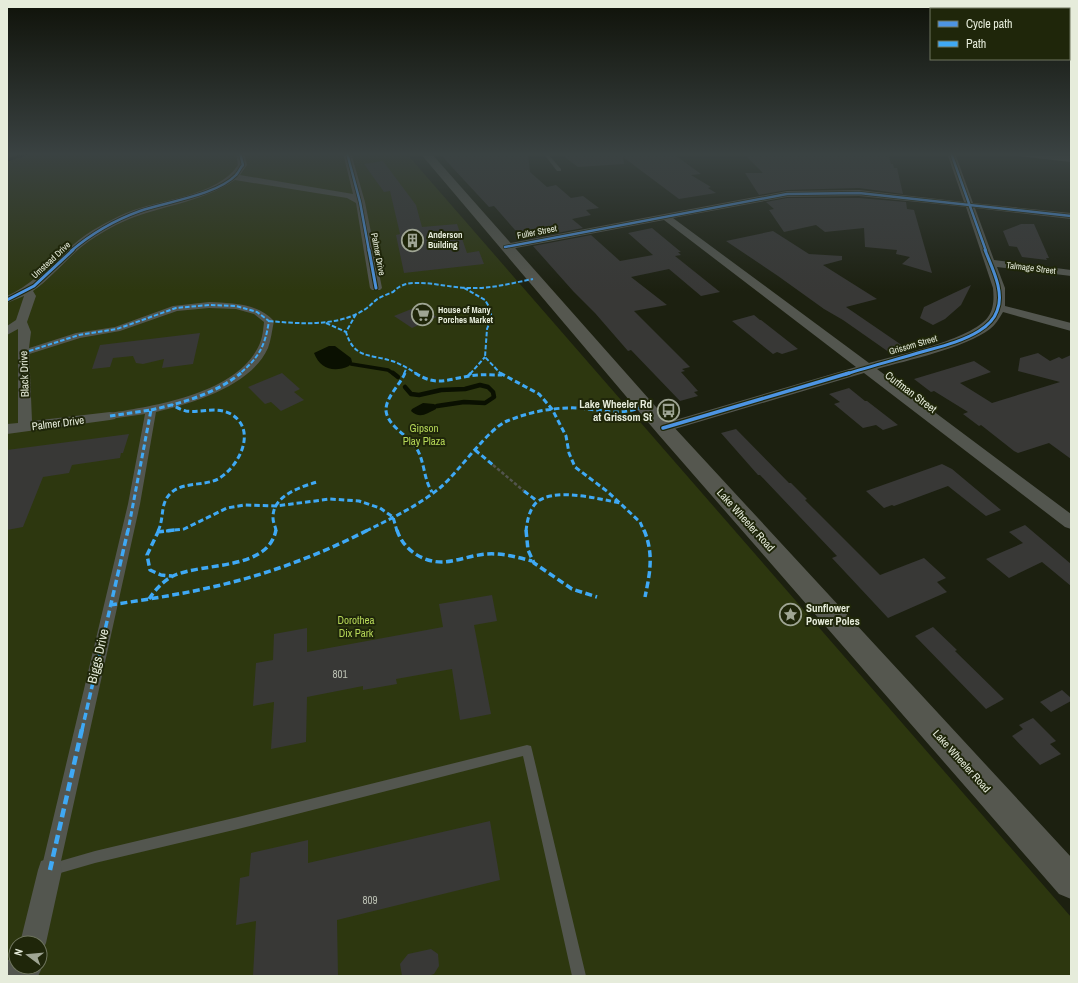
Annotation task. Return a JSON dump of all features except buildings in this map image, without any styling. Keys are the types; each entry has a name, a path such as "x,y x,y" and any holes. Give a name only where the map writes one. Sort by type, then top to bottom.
{"main road":[{"name":"Lake Wheeler Road","path":"465,199 663,428 1071,882"}],"street":[{"name":"Umstead Drive","path":"7,300 27,291 41,281 79,245 106,227 147,209 181,199"},
{"path":"355,199 360,202"},
{"name":"Palmer Drive","path":"359,199 376,288"},
{"name":"Fuller Street","path":"505,247 756,199"},
{"name":"Fuller Street","path":"918,199 1071,216"},
{"path":"967,199 999,288 1001,298 1000,308 1071,327"},
{"name":"Curfman Street","path":"665,216 1071,524"},
{"name":"Talmage Street","path":"991,263 1071,273"},
{"path":"7,331 22,322 30,296 27,291"},
{"path":"23,353 79,335 117,329 176,308 209,305 236,306 257,312 269,321 267,337 259,355 238,375 205,394 172,406 110,416"},
{"name":"Grissom Street","path":"663,428 971,336 984,328 1000,308"},
{"name":"Black Drive","path":"22,322 25,332 23,353 25,427"},
{"name":"Biggs Drive","path":"35,935 134,504 151,410"},
{"name":"Palmer Drive","path":"7,429 110,416"}],"lane":[{"path":"50,870 95,857 238,823 526,750 579,976"}],"path":[{"path":"493,465 524,491"}],"green space":[{"name":"Dorothea Dix Park","path":"7,199 446,199 1071,917 1071,976 7,976"}],"shaded area":[{"path":"329,346 335,346 351,358 352,362 349,366 333,369 320,363 314,353"},
{"path":"423,403 434,404 437,406 436,409 420,415 417,415 411,411 412,409"}],"waterway":[{"path":"351,364 388,370 394,374"},
{"path":"393,373 398,377"},
{"path":"405,387 411,394 419,395 441,390 465,389 480,385 488,387 493,392 494,397 485,403 464,402 437,406"}],"marked path":[{"path":"269,321 306,323 332,321 345,318 357,314 379,298 392,292 399,286 407,284 423,283 463,288 481,288 533,279"},
{"path":"464,288 485,300 491,310 491,319 487,329 485,357 502,375 539,394 552,409 566,436 569,453 575,467 608,492 640,522 648,540 651,568 645,597"},
{"path":"23,353 79,335 117,329 176,308 209,305 236,306 257,312 269,321 266,339 261,352 248,367 237,376 224,385 195,398 151,410"},
{"path":"356,314 346,332 353,349 359,353 392,361 405,366 423,378 438,382 472,375 502,375"},
{"path":"326,323 346,332"},
{"path":"468,376 485,357"},
{"path":"406,369 388,402 386,412 395,426 414,444 417,449 432,492"},
{"path":"172,405 187,411 218,409 228,413 235,417 240,423 244,439 241,455 226,474 212,482 178,488 164,501 160,528 148,550 147,558 150,570 161,575 172,576"},
{"path":"110,605 186,593 230,583 275,569 339,545 405,511 441,487 456,473 492,432 505,422 527,414 552,409 578,408 619,412 645,407"},
{"path":"50,870 134,504 151,410 110,416"},
{"path":"475,450 493,465"},
{"path":"149,599 166,580 173,576 195,569 229,564 251,558 261,553 271,543 274,537 276,528 273,518 277,504 282,498 295,490 317,482"},
{"path":"524,491 537,501"},
{"path":"597,597 572,589 534,563 529,554 527,545 526,531 528,521 535,504 545,498 553,496 582,496 620,503"},
{"path":"157,532 184,529 227,508 244,505 276,506 330,499 359,501 380,508 393,517 399,537 409,550 424,559 443,562 486,554 508,555 532,561"}],"cycle path":[{"path":"7,300 34,286 77,246 94,234 121,219 140,211 183,199"},
{"path":"359,199 376,288"},
{"path":"505,247 756,199"},
{"path":"913,199 1071,216"},
{"path":"663,428 948,344 969,336 987,326 998,311 1000,300 999,288 967,199"}],"place":[{"name":"Anderson Building","path":"412,240"},
{"name":"House of Many Porches Market","path":"422,315"},
{"name":"Lake Wheeler Rd at Grissom St","path":"668,410"},
{"name":"Sunflower Power Poles","path":"790,614"}],"park label":[{"name":"Gipson Play Plaza","path":"424,434"}]}
